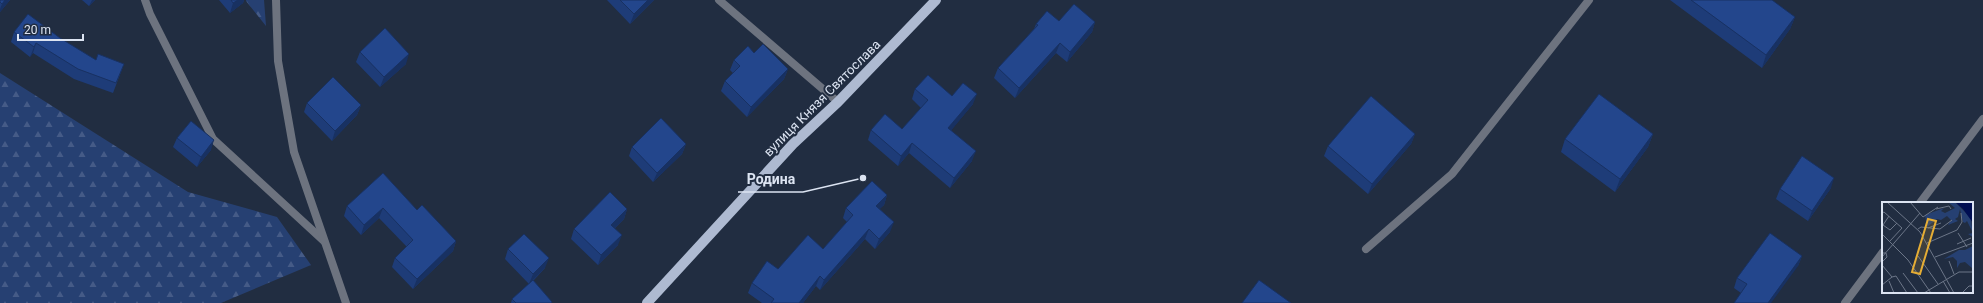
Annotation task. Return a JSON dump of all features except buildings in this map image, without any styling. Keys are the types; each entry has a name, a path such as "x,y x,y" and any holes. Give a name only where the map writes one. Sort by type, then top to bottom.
{"main road":[{"name":"вулиця Князя Святослава","path":"647,303 793,144 838,102 936,0"}],"street":[{"path":"145,0 213,139 324,241"},
{"path":"276,0 278,61 294,152 346,303"},
{"path":"719,0 838,102"},
{"path":"1366,249 1452,174 1589,0"},
{"path":"1921,202 1983,119"},
{"path":"1845,303 1882,253"}],"green space":[{"path":"264,0 266,26 246,1"},
{"path":"0,73 188,192 277,217 311,265 221,303 0,303"}],"place":[{"name":"Родина","path":"863,178"}]}
